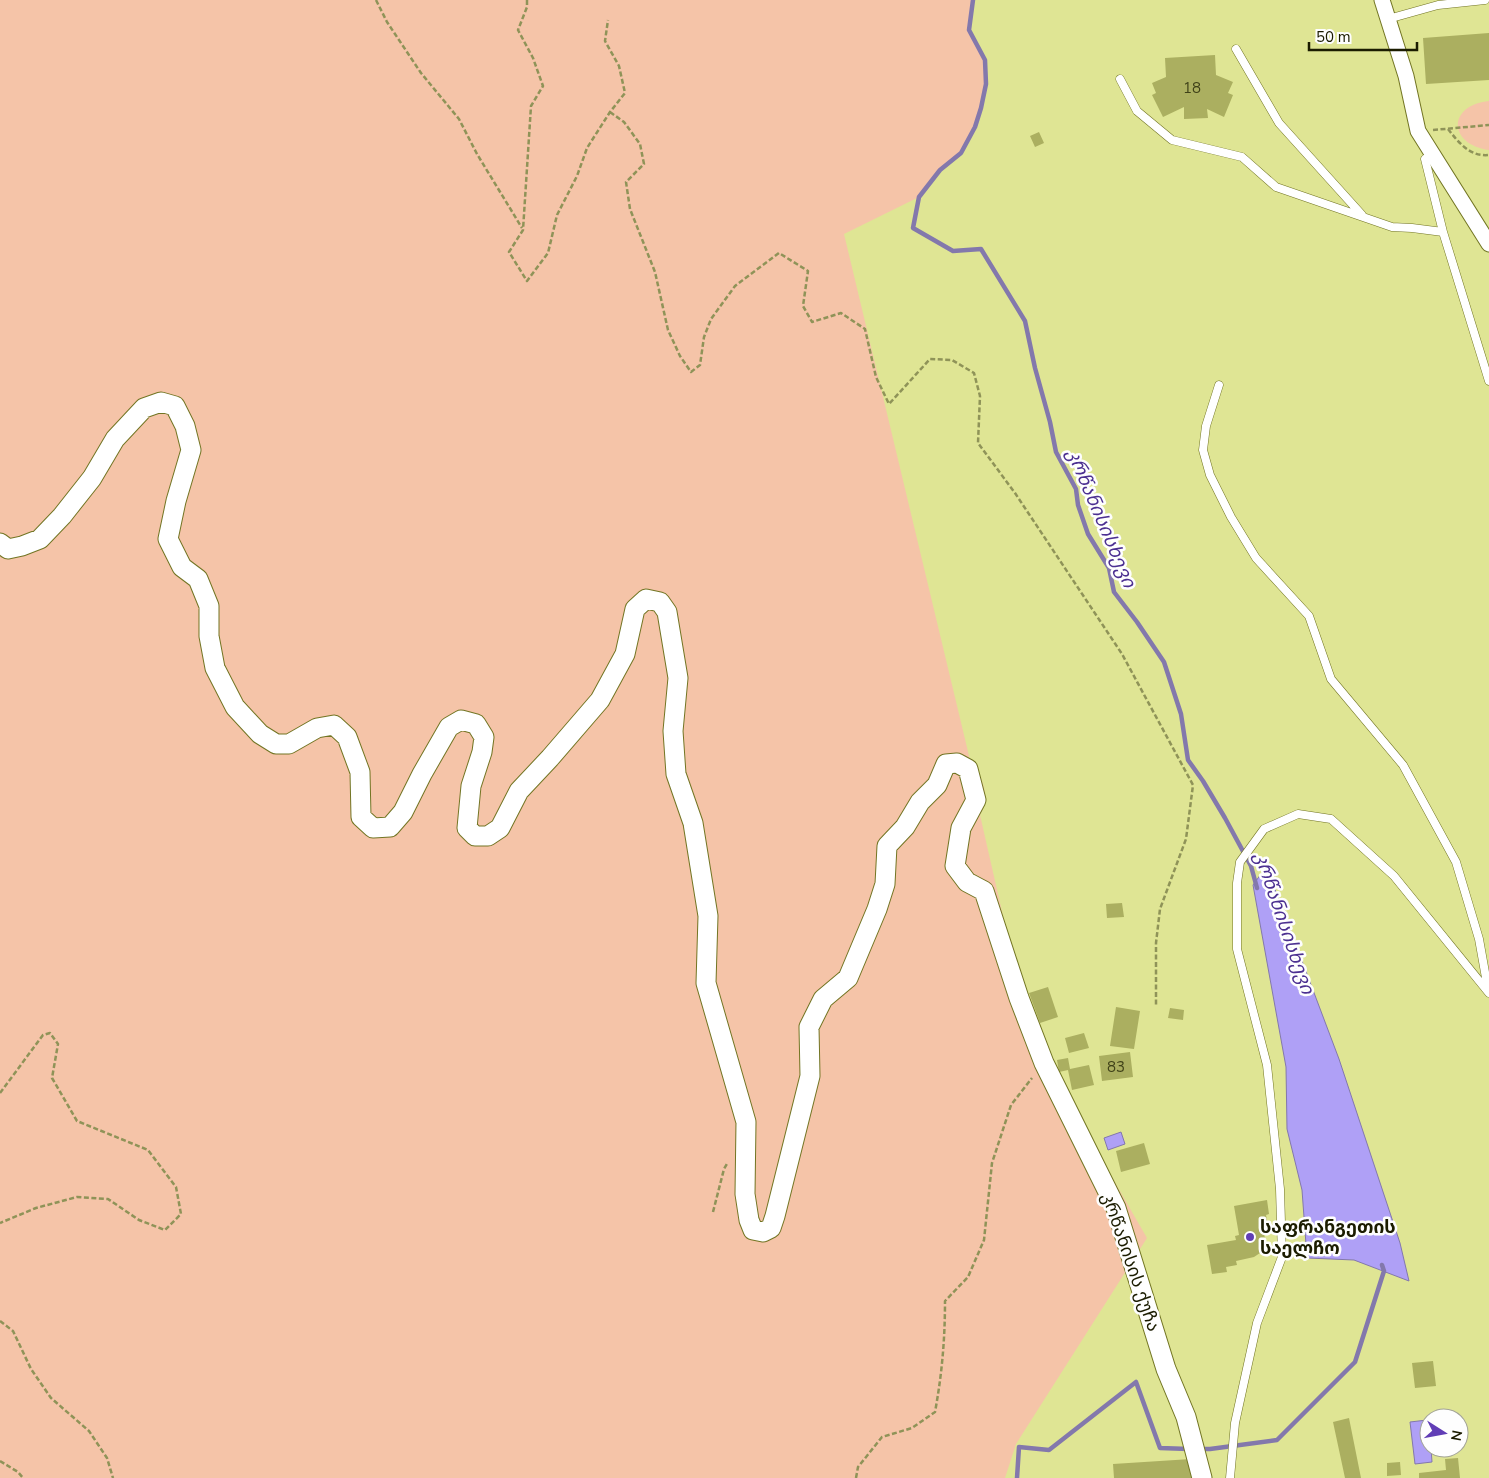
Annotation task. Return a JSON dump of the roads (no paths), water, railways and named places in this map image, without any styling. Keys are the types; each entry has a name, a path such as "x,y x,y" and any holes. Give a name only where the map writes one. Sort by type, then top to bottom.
{"street":[{"path":"1382,0 1406,76 1418,131 1489,243"},
{"name":"კრწანისის ქუჩა","path":"0,543 8,548 22,546 40,539 62,516 92,478 115,439 144,408 161,402 175,406 185,426 191,450 176,501 168,539 182,567 198,579 209,606 209,636 215,668 235,707 260,734 276,744 289,744 316,728 334,725 347,737 360,772 360,816 372,828 390,827 403,812 449,727 461,720 476,724 484,737 482,752 471,786 467,828 475,836 488,836 500,828 519,791 600,700 625,654 635,610 646,599 660,602 667,612 678,678 673,731 676,774 693,823 708,916 706,983 746,1122 745,1194 749,1220 753,1230 763,1232 771,1228 810,1076 809,1027 822,1000 848,978 877,909 885,884 887,846 905,827 920,802 937,785 946,764 957,762 968,769 976,800 962,828 954,866 967,882 984,891 1019,998 1044,1063 1116,1208 1166,1369 1186,1417 1201,1475"}],"lane":[{"path":"1388,19 1438,5 1485,0"},
{"path":"1236,49 1279,123 1364,216"},
{"path":"1120,79 1137,111 1172,140 1242,157 1276,187 1392,227 1443,232"},
{"path":"1433,154 1425,159 1443,232 1489,381"},
{"path":"1219,385 1206,426 1203,450 1210,475 1231,516 1256,558 1308,616 1331,679 1403,766 1456,862 1479,939 1488,992"},
{"path":"1230,1478 1235,1423 1257,1323 1282,1257 1280,1189 1267,1065 1237,949 1237,883 1240,862 1264,829 1298,814 1331,819 1394,876 1488,992"}],"water":[{"path":"1261,874 1273,884 1339,1059 1400,1243 1409,1281 1354,1260 1307,1258 1302,1190 1287,1129 1286,1067 1253,885"},
{"path":"1121,1132 1125,1144 1108,1150 1104,1138"},
{"path":"1419,1421 1419,1458 1432,1458 1432,1462 1415,1464 1410,1422"}],"waterway":[{"name":"კრწანისისხევი","path":"973,0 969,30 985,60 986,84 981,108 975,127 961,153 940,170 919,197 913,228 953,251 981,249 1025,321 1056,452 1076,489 1078,505 1088,534 1109,568 1114,592 1164,662 1181,714 1188,760 1225,818 1251,866 1257,888"},
{"name":"კრწანისისხევი","path":"1199,1449 1277,1440 1355,1362 1384,1271 1382,1265"},
{"name":"კრწანისისხევი","path":"1017,1478 1019,1447 1049,1450 1136,1382 1160,1448 1189,1449"}],"place":[{"name":"საფრანგეთის საელჩო","path":"1250,1237"}]}
